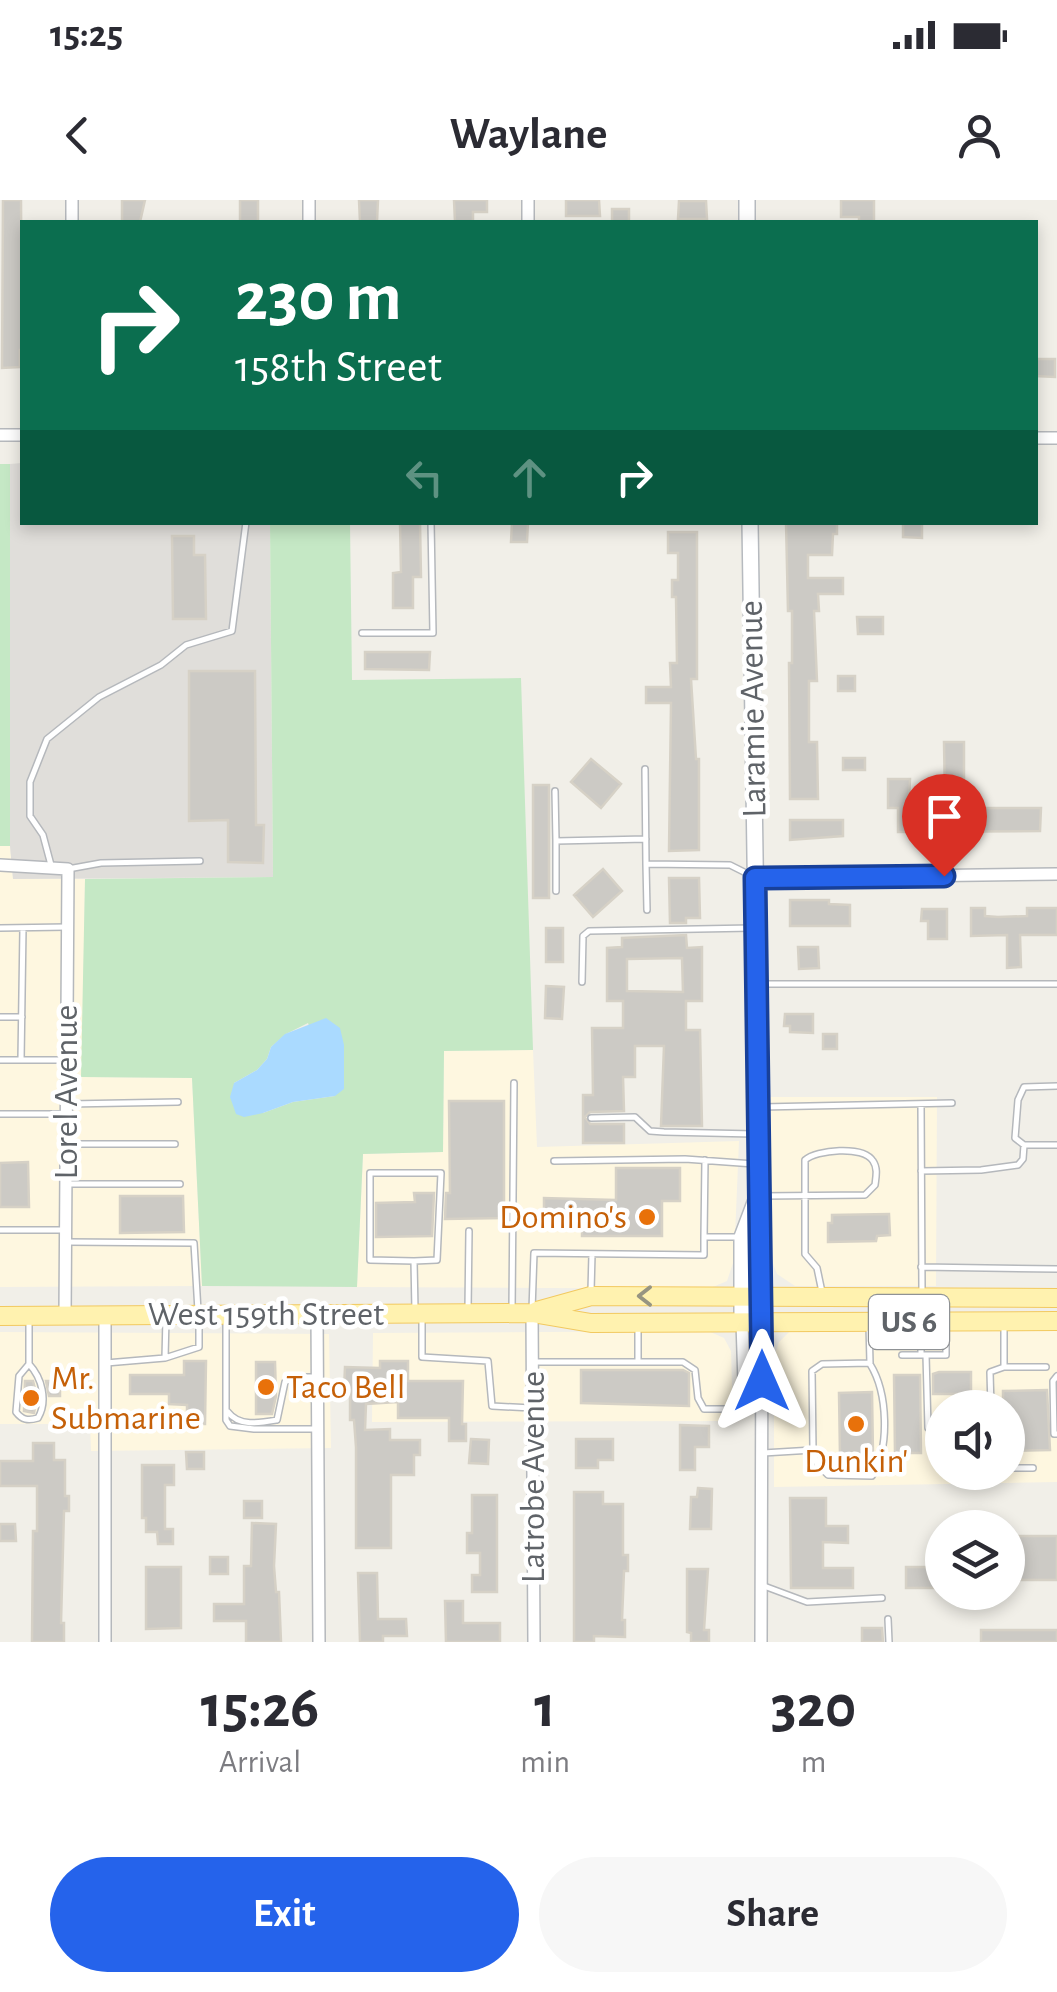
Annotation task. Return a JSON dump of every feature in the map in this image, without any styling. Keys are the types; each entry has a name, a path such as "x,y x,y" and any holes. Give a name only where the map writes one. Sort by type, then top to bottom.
{"main road":[{"name":"West 159th Street","path":"0,1316 512,1313 532,1312 591,1296 1057,1298"},
{"name":"West 159th Street","path":"532,1312 591,1323 1057,1321"}],"street":[{"name":"Laramie Avenue","path":"750,525 758,1196 752,1322 759,1409 761,1642"},
{"path":"0,865 68,869"},
{"name":"Lorel Avenue","path":"65,1316 68,869"},
{"path":"755,878 1057,874"},
{"name":"Laramie Avenue","path":"752,1296 742,1237 758,1196"},
{"name":"Latrobe Avenue","path":"532,1312 534,1642"},
{"path":"317,1314 319,1642"},
{"path":"104,1315 105,1642"},
{"name":"Laramie Avenue","path":"752,1322 744,1383 759,1409"}],"lane":[{"path":"52,868 43,835 30,816 30,782 47,739 99,697 160,665 186,645 232,631 246,525"},
{"path":"362,632 433,632 431,525"},
{"path":"645,769 647,910"},
{"path":"555,791 556,891"},
{"path":"556,841 646,838"},
{"path":"68,869 101,863 200,861"},
{"path":"646,864 730,865 755,878"},
{"path":"0,928 67,927"},
{"path":"21,1060 23,928"},
{"path":"582,982 583,936 589,931 755,928"},
{"path":"756,984 1057,984"},
{"path":"0,1018 22,1017"},
{"path":"0,1060 66,1060"},
{"path":"512,1313 514,1083"},
{"path":"1057,1086 1030,1086 1020,1093 1015,1138 1024,1144 1057,1145"},
{"path":"0,1114 178,1102"},
{"path":"757,1107 952,1103"},
{"path":"921,1104 922,1297"},
{"path":"591,1118 635,1116 650,1131 757,1134"},
{"path":"66,1144 176,1144"},
{"path":"921,1171 1018,1165 1024,1144"},
{"path":"758,1196 805,1196 865,1195 874,1185 874,1162 858,1152 815,1152 804,1160 805,1196 805,1254 822,1280 822,1296"},
{"path":"554,1161 705,1160 757,1164"},
{"path":"532,1312 534,1252 704,1255 705,1160"},
{"path":"370,1173 441,1173 437,1260 414,1261 370,1260 370,1173"},
{"path":"66,1184 180,1184"},
{"path":"0,1230 194,1242 199,1347 165,1358 105,1363"},
{"path":"468,1313 469,1231"},
{"path":"704,1237 742,1237"},
{"path":"591,1296 592,1254"},
{"path":"414,1261 422,1357 488,1361 492,1406 532,1408"},
{"path":"921,1267 1057,1269"},
{"path":"226,1314 226,1420 239,1428 318,1429"},
{"path":"165,1358 166,1315"},
{"path":"28,1364 40,1375 42,1390 42,1412 38,1418 29,1420 16,1412 19,1376 28,1364 29,1316"},
{"path":"1004,1321 1004,1367"},
{"path":"869,1322 870,1364 880,1380 881,1462 872,1476 828,1476 817,1464 813,1450 814,1367 870,1364"},
{"path":"922,1322 926,1390"},
{"path":"902,1355 946,1355 946,1322"},
{"path":"638,1323 638,1362"},
{"path":"532,1362 690,1364 704,1409 759,1409"},
{"path":"990,1390 990,1372 1004,1367 1046,1367"},
{"path":"226,1410 233,1419 243,1422 277,1420 285,1382 295,1377 318,1376"},
{"path":"1057,1376 1053,1381 1057,1434"},
{"path":"760,1453 813,1450"},
{"path":"1025,1468 1033,1468"},
{"path":"761,1585 807,1602 882,1598"},
{"path":"888,1619 888,1642"}],"shaded area":[{"path":"20,463 20,525 270,525 273,877 13,879 10,464"},
{"path":"0,846 10,846 13,879 85,879 82,1077 192,1078 202,1286 0,1287"},
{"path":"533,1050 537,1147 739,1141 734,1260 727,1281 708,1289 357,1287 363,1154 443,1152 444,1051"},
{"path":"770,1097 937,1097 936,1286 795,1286 777,1274 771,1258"},
{"path":"1057,1329 1057,1482 1025,1483 1025,1390 925,1390 925,1484 774,1487 774,1357 779,1342 789,1332"},
{"path":"708,1331 724,1338 731,1351 733,1421 372,1422 373,1333"},
{"path":"0,1332 329,1334 331,1448 91,1451 90,1424 0,1424"}],"green space":[{"path":"0,464 10,464 10,846 0,846"},
{"path":"270,525 350,525 352,680 521,678 533,1050 444,1051 443,1152 363,1154 357,1287 202,1286 192,1078 81,1077 85,879 273,877","holes":["308,1023 335,1096 293,1102 263,1113 234,1083 257,1070 271,1047 286,1034"]}],"water":[{"path":"326,1018 340,1028 344,1089 335,1096 293,1102 263,1113 244,1117 236,1114 230,1097 234,1083 257,1070 271,1047 285,1034"}],"building":[{"path":"3,200 21,200 20,367 2,368"},
{"path":"122,200 145,200 140,220 122,220"},
{"path":"240,200 258,200 258,220 240,220"},
{"path":"359,200 378,200 377,220 360,220"},
{"path":"454,200 487,200 487,212 473,212 473,220 455,220"},
{"path":"566,200 599,200 600,216 566,216"},
{"path":"841,200 874,200 874,220 841,217"},
{"path":"679,201 706,201 707,219 678,219"},
{"path":"612,209 629,209 629,220 612,220"},
{"path":"1038,359 1055,359 1055,377 1038,376"},
{"path":"400,525 420,525 421,577 413,577 413,608 393,608 393,573 401,572"},
{"path":"512,525 528,525 527,542 511,542"},
{"path":"786,525 837,525 832,555 808,555 808,578 843,578 843,594 818,594 819,611 814,611 817,681 809,681 809,742 817,742 818,799 790,799 792,611 788,611"},
{"path":"903,525 922,525 922,538 903,537"},
{"path":"668,532 697,532 697,679 691,679 699,759 699,850 669,851 671,703 646,703 646,687 671,687 670,663 677,663 672,580 678,580 678,553 668,553"},
{"path":"172,536 194,536 194,555 205,555 206,619 173,619"},
{"path":"857,617 883,617 883,634 858,634"},
{"path":"365,652 430,652 429,670 365,669"},
{"path":"189,671 255,671 256,825 264,825 263,863 228,862 228,820 189,821"},
{"path":"838,676 855,676 855,691 838,691"},
{"path":"944,742 964,742 964,782 958,782 958,808 1041,808 1040,831 898,832 898,808 888,808 888,779 910,779 909,802 945,801"},
{"path":"843,758 865,758 865,770 843,770"},
{"path":"591,759 621,784 601,808 571,782"},
{"path":"533,785 549,785 549,898 533,898"},
{"path":"790,820 843,820 843,836 790,840"},
{"path":"603,869 622,891 593,917 574,895"},
{"path":"669,878 699,878 700,918 670,923"},
{"path":"790,900 829,900 829,904 850,905 850,926 790,926"},
{"path":"971,908 985,908 985,916 998,917 1027,916 1027,908 1057,908 1057,935 1020,935 1021,967 1007,968 1007,935 971,936"},
{"path":"922,909 947,909 947,939 928,939 928,921 921,921"},
{"path":"546,928 563,928 563,962 546,962"},
{"path":"686,935 687,948 702,947 702,1001 686,1001 686,1030 700,1030 702,1126 661,1126 664,1046 635,1046 635,1077 623,1077 624,1111 590,1112 585,1117 590,1124 624,1124 624,1143 583,1143 583,1095 593,1095 592,1028 623,1028 623,1001 607,1001 607,948 622,947 622,938","holes":["682,958 683,992 627,991 627,959"]},
{"path":"798,947 818,947 819,968 799,969"},
{"path":"546,986 564,987 562,1019 545,1018"},
{"path":"785,1014 813,1014 813,1033 790,1032 790,1026 784,1026"},
{"path":"823,1034 837,1034 837,1049 823,1049"},
{"path":"449,1101 504,1101 504,1218 445,1219 446,1193 450,1193"},
{"path":"28,1162 29,1207 0,1207 0,1163"},
{"path":"616,1168 680,1168 680,1201 662,1201 662,1236 582,1236 582,1221 544,1221 544,1198 616,1200"},
{"path":"414,1193 434,1193 432,1236 376,1237 376,1203 415,1202"},
{"path":"120,1196 183,1196 184,1232 120,1233"},
{"path":"889,1214 890,1235 877,1236 876,1241 828,1242 832,1215"},
{"path":"184,1361 206,1361 205,1424 187,1424 187,1405 169,1404 169,1394 130,1394 130,1375 184,1375"},
{"path":"380,1361 408,1361 408,1381 463,1381 462,1424 466,1424 466,1441 449,1441 449,1418 398,1418 398,1402 366,1404 365,1430 390,1429 390,1440 420,1440 420,1455 414,1455 414,1475 391,1475 391,1548 356,1548 356,1447 354,1420 350,1420 350,1390 344,1390 345,1367 380,1368"},
{"name":"Taco Bell","path":"256,1362 275,1362 272,1414 256,1414"},
{"path":"581,1370 683,1370 689,1373 689,1406 581,1403"},
{"path":"971,1372 971,1390 933,1390 933,1374"},
{"path":"894,1375 920,1375 921,1453 895,1453"},
{"name":"Mr. Submarine","path":"25,1381 33,1381 37,1397 34,1413 24,1411"},
{"path":"46,1381 60,1381 60,1396 49,1396"},
{"path":"1025,1390 1047,1390 1050,1450 1025,1451"},
{"name":"Dunkin'","path":"872,1392 873,1454 840,1455 839,1393"},
{"path":"680,1425 709,1426 709,1447 695,1447 695,1470 680,1470"},
{"path":"471,1439 489,1440 488,1464 469,1463"},
{"path":"576,1439 613,1439 613,1460 598,1460 598,1468 576,1468"},
{"path":"33,1443 54,1443 54,1460 65,1460 69,1511 64,1511 64,1642 32,1642 37,1486 0,1486 0,1461 33,1461"},
{"path":"186,1452 204,1452 204,1469 187,1469"},
{"path":"142,1465 174,1465 174,1485 165,1485 165,1529 173,1529 173,1544 158,1544 157,1532 146,1532 146,1518 142,1518"},
{"path":"698,1488 712,1489 711,1529 690,1529 691,1497 697,1497"},
{"path":"574,1492 603,1492 603,1504 623,1504 623,1555 628,1555 622,1620 625,1637 594,1636 594,1642 574,1642"},
{"path":"472,1495 497,1495 497,1592 472,1592 472,1575 480,1575 480,1553 467,1553 467,1533 472,1533"},
{"path":"790,1498 826,1498 826,1526 848,1526 848,1543 823,1542 823,1568 853,1568 853,1588 791,1588"},
{"path":"244,1501 262,1501 262,1518 244,1518"},
{"path":"252,1523 276,1524 274,1566 281,1642 246,1642 246,1621 214,1621 214,1604 244,1604 244,1566 251,1566"},
{"path":"0,1524 15,1524 16,1541 0,1541"},
{"path":"1025,1536 1057,1536 1057,1580 1025,1580"},
{"path":"210,1557 228,1557 228,1574 210,1574"},
{"path":"146,1567 181,1567 181,1628 146,1629"},
{"path":"906,1567 925,1567 925,1588 906,1588"},
{"path":"687,1569 708,1569 704,1630 709,1630 709,1642 691,1642 691,1633 687,1632"},
{"path":"358,1573 377,1573 378,1619 406,1619 407,1636 383,1636 383,1642 360,1642"},
{"path":"445,1601 463,1601 463,1623 500,1623 500,1642 446,1642"},
{"path":"862,1628 882,1628 883,1642 862,1642"},
{"path":"981,1630 1057,1630 1057,1642 981,1642"}],"place":[{"name":"Domino's","path":"647,1217"},
{"name":"Taco Bell","path":"266,1387"},
{"name":"Mr. Submarine","path":"31,1398"},
{"name":"Dunkin'","path":"856,1424"}],"route":[{"path":"762,1381 755,878 944,876"}]}
